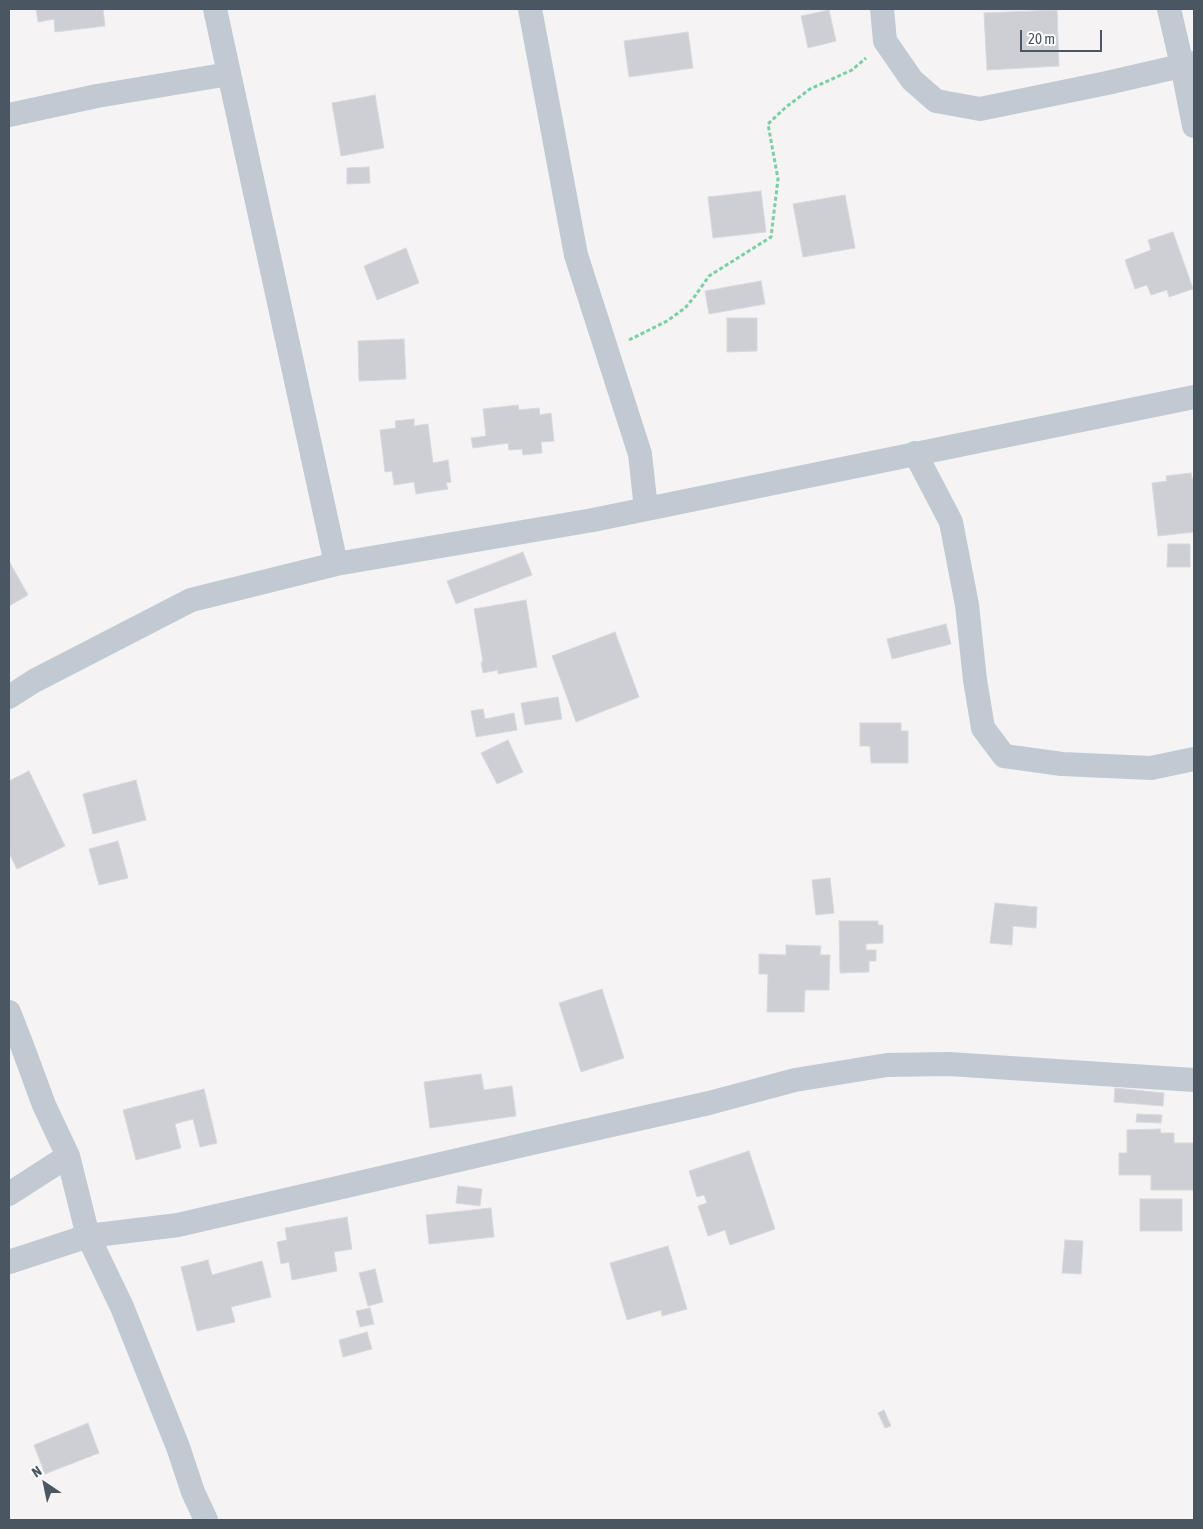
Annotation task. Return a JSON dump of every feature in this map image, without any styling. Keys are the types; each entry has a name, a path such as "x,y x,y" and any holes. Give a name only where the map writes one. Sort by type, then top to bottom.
{"street":[{"path":"215,9 336,564"},
{"path":"530,9 576,255 640,454 646,509"},
{"path":"882,9 885,41 912,80 936,101 980,109 1188,64"},
{"path":"1169,9 1188,64 1194,126"},
{"path":"9,115 97,96 230,74"},
{"path":"9,696 34,681 191,600 336,564 593,520 1194,396"},
{"path":"915,453 951,522 967,605 975,680 983,728 1004,756 1062,764 1151,768 1194,759"},
{"path":"9,1012 44,1106 68,1156 88,1236 122,1307 178,1447 193,1492 206,1520"},
{"path":"9,1262 88,1236 178,1225 709,1103 795,1080 887,1065 948,1064 1194,1080"},
{"path":"9,1194 68,1156"}],"path":[{"path":"606,351 667,321 685,308 696,296 709,276 771,237 778,179 768,124 786,107 810,89 852,70 885,41"}],"building":[{"path":"36,9 103,9 105,26 55,32 54,19 38,22"},
{"path":"829,10 836,41 808,48 801,16"},
{"path":"1057,10 1059,66 987,70 984,13"},
{"path":"688,32 693,68 629,77 624,41"},
{"path":"375,95 384,148 341,156 332,103"},
{"path":"369,167 370,183 347,184 347,168"},
{"path":"761,191 766,232 713,238 708,197"},
{"path":"845,195 855,248 803,257 793,204"},
{"path":"1173,232 1193,289 1169,297 1167,290 1151,295 1147,285 1135,289 1125,260 1151,250 1148,240"},
{"path":"406,248 419,283 377,300 364,266"},
{"path":"761,281 765,304 709,314 705,291"},
{"path":"727,318 757,318 757,351 727,352"},
{"path":"404,339 406,379 359,381 358,341"},
{"path":"518,405 519,410 539,408 540,415 551,413 554,441 541,442 542,453 523,455 522,449 509,450 508,443 473,448 471,438 486,436 483,409"},
{"path":"414,419 414,426 428,424 433,463 448,460 451,482 446,483 448,489 416,494 414,482 394,485 392,471 385,472 380,430 396,428 395,421"},
{"path":"1191,473 1192,479 1194,479 1194,532 1158,536 1152,483 1167,481 1166,476"},
{"path":"1168,544 1190,544 1190,567 1167,567"},
{"path":"523,552 532,575 456,604 447,581"},
{"path":"9,561 28,595 9,606"},
{"path":"526,600 537,667 498,674 498,670 483,673 481,662 483,662 474,609"},
{"path":"946,624 951,644 892,659 887,639"},
{"path":"615,632 639,697 576,722 552,656"},
{"path":"558,697 562,719 525,725 521,703"},
{"path":"483,709 485,719 514,713 517,730 476,737 471,711"},
{"path":"860,723 901,723 901,731 908,731 908,763 871,763 870,746 860,746"},
{"path":"508,740 523,772 497,784 481,753"},
{"path":"29,771 65,846 17,869 9,853 9,781"},
{"path":"136,780 146,820 93,834 83,794"},
{"path":"118,841 128,878 99,885 89,849"},
{"path":"830,878 834,913 816,915 812,880"},
{"path":"995,903 1037,907 1036,928 1013,926 1012,945 990,943"},
{"path":"839,921 878,921 878,925 883,925 883,943 866,944 866,950 876,950 876,961 869,961 869,972 840,973"},
{"path":"786,945 821,946 820,955 830,955 829,990 805,990 804,1012 767,1012 768,974 759,974 759,954 786,955"},
{"path":"602,989 624,1058 581,1072 559,1003"},
{"path":"481,1074 484,1090 512,1086 516,1116 430,1128 424,1082"},
{"path":"1115,1088 1164,1093 1163,1106 1114,1102"},
{"path":"204,1089 217,1143 200,1147 193,1119 175,1124 181,1148 136,1160 123,1110"},
{"path":"1137,1114 1162,1115 1161,1123 1136,1122"},
{"path":"1160,1129 1161,1133 1174,1133 1174,1143 1194,1143 1194,1190 1151,1190 1151,1175 1119,1175 1119,1153 1127,1153 1127,1130"},
{"path":"749,1151 775,1229 730,1245 725,1230 708,1236 698,1206 707,1203 704,1195 697,1197 689,1171"},
{"path":"458,1186 482,1189 480,1206 456,1203"},
{"path":"1140,1199 1182,1199 1182,1231 1140,1231"},
{"path":"491,1208 494,1237 429,1244 426,1215"},
{"path":"347,1217 352,1249 334,1252 337,1271 292,1280 289,1262 281,1264 277,1242 287,1240 285,1228"},
{"path":"1065,1240 1083,1241 1081,1274 1062,1273"},
{"path":"668,1246 687,1309 662,1316 661,1310 627,1320 610,1263"},
{"path":"208,1260 212,1275 262,1261 271,1297 231,1307 235,1322 197,1331 181,1267"},
{"path":"375,1269 383,1302 368,1306 359,1273"},
{"path":"370,1308 374,1324 360,1327 356,1311"},
{"path":"367,1332 372,1349 343,1357 339,1340"},
{"path":"884,1410 891,1426 885,1428 878,1413"},
{"path":"88,1423 99,1453 45,1474 34,1445"}]}
